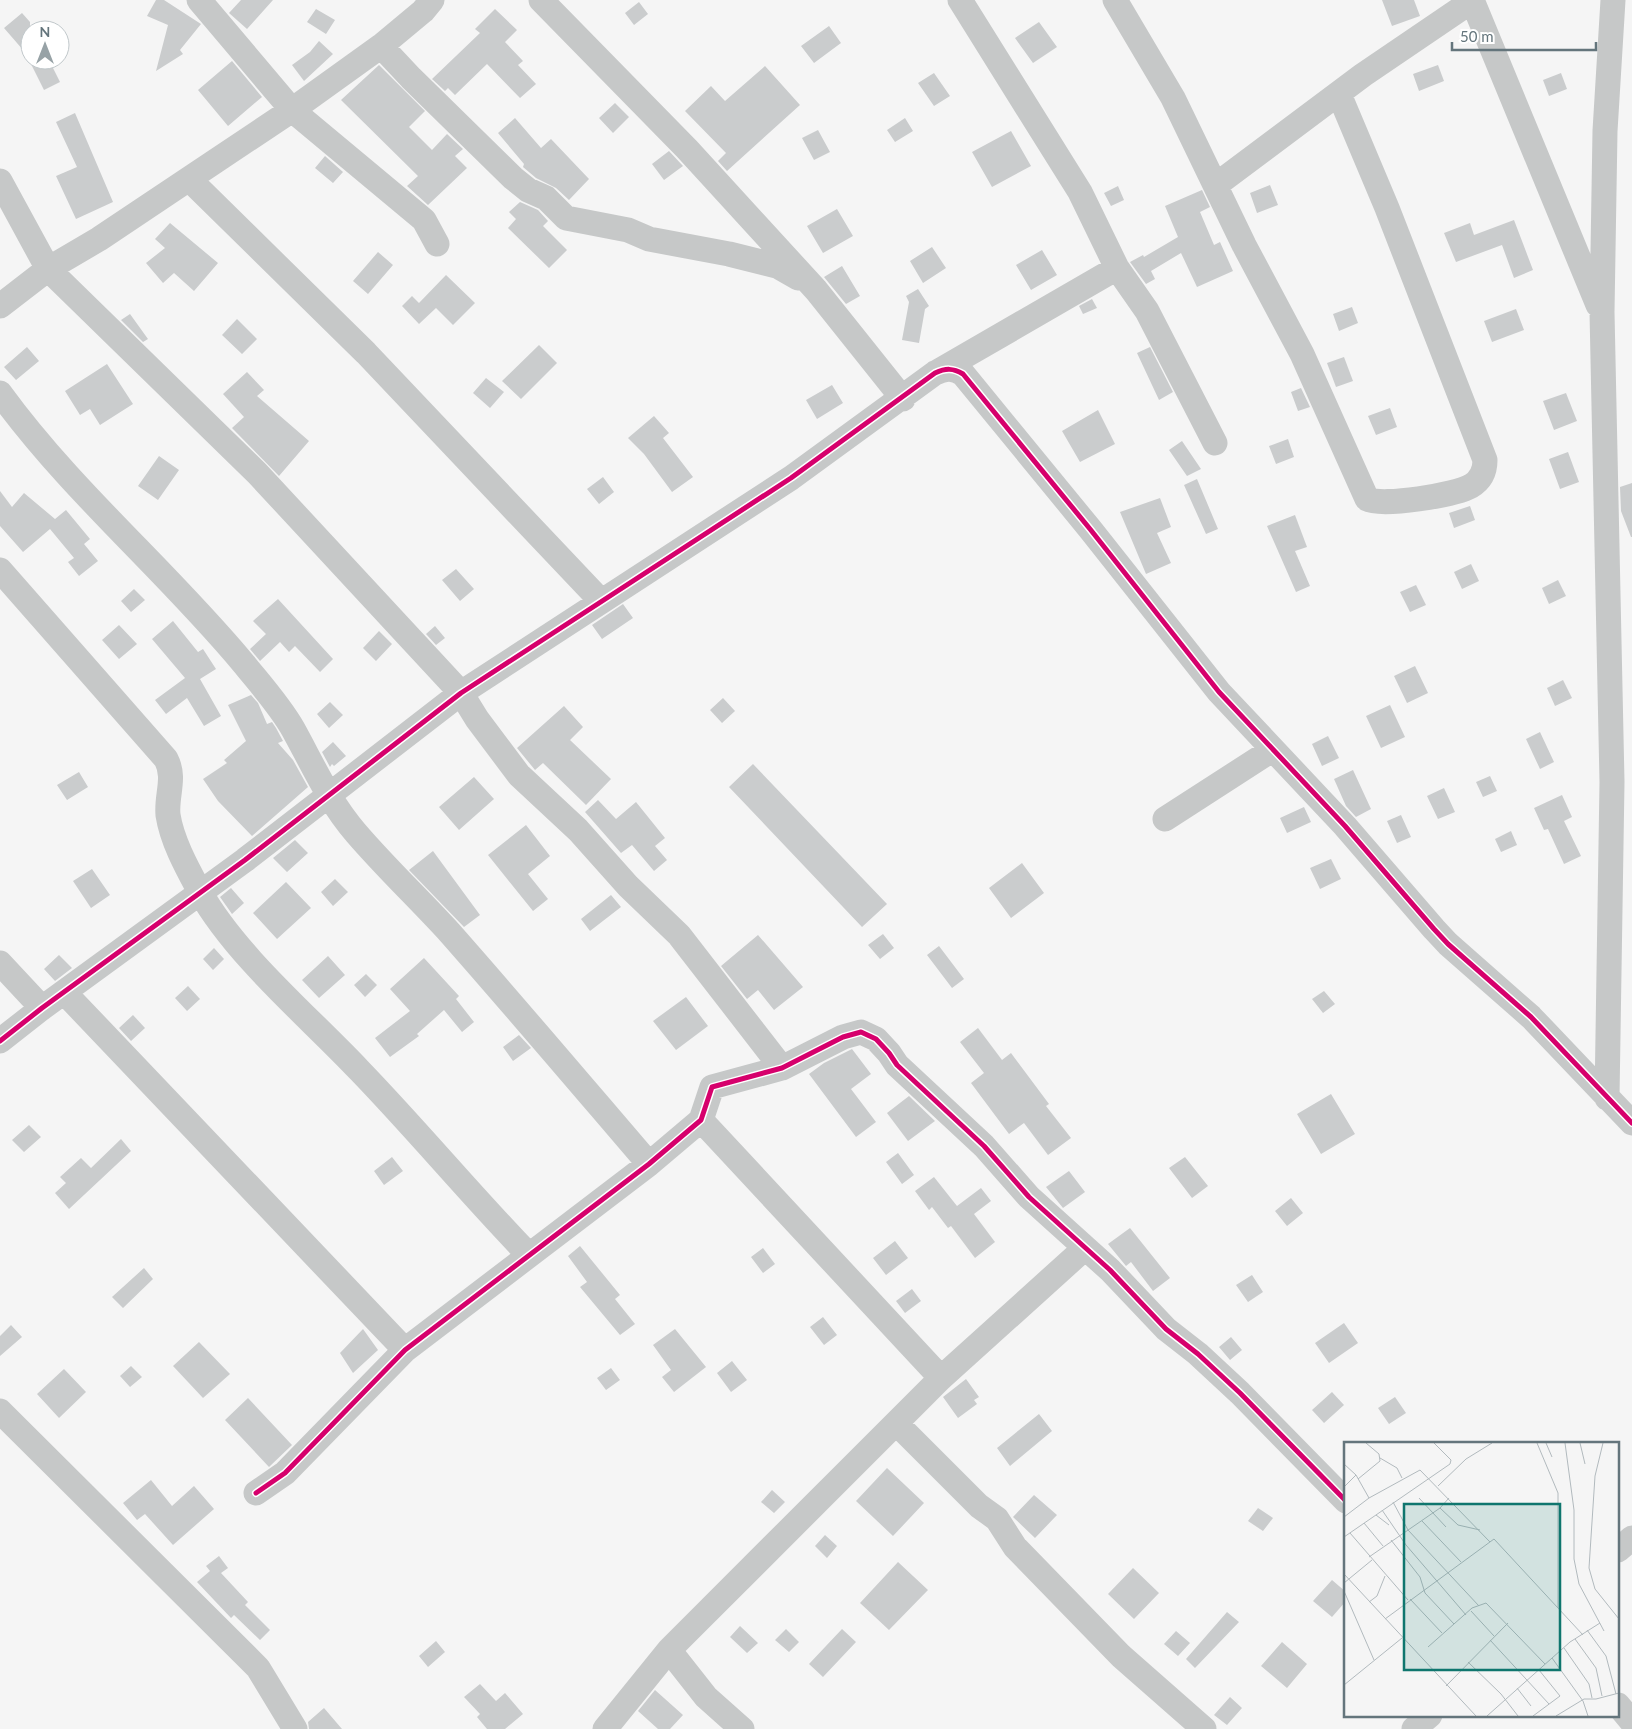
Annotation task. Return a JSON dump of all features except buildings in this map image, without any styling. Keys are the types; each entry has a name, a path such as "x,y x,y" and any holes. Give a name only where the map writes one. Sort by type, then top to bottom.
{"street":[{"path":"199,0 292,110 424,220 437,244"},
{"path":"0,306 48,269 190,179 292,110 381,46 423,11 432,0"},
{"path":"541,0 687,149 816,290 903,398"},
{"path":"960,0 1080,192 1117,268 1147,311 1215,443"},
{"path":"1115,0 1173,98 1248,253 1302,354 1367,498 1382,503 1459,491 1472,486 1485,470 1485,460 1381,193 1339,94"},
{"path":"1607,1098 1612,782 1602,312 1605,131 1613,0"},
{"path":"1216,185 1362,75 1472,1 1602,312"},
{"path":"381,46 410,78 514,178 528,190 546,198 566,218 628,230 648,239 729,254 777,266 816,290"},
{"path":"190,179 366,352 601,601"},
{"path":"0,181 48,269 257,473 461,693 476,720 519,775 578,830 628,886 684,942 782,1068"},
{"path":"0,1041 42,1008 201,893 461,693 791,478 935,373 1117,268"},
{"path":"935,373 945,369 955,370 963,374 1090,529 1218,692 1345,826 1448,944 1531,1017 1632,1123"},
{"path":"0,393 24,425 108,520 180,590 245,666 292,728 328,795 355,832 448,931 649,1164"},
{"path":"0,570 166,759 171,775 168,813 177,846 201,893 224,926 262,971 431,1146 489,1213 528,1254"},
{"path":"1165,819 1272,750"},
{"path":"0,963 42,1008"},
{"path":"64,992 405,1350"},
{"path":"256,1493 285,1473 405,1350 528,1254 649,1164 701,1120 712,1087 782,1068 843,1037 861,1032 876,1039 897,1065 984,1146 1029,1197 1110,1270 1166,1329 1198,1354 1240,1393 1344,1499"},
{"path":"701,1120 941,1378"},
{"path":"605,1729 669,1650 941,1378 1085,1248"},
{"path":"0,1412 258,1668 295,1729"},
{"path":"896,1423 979,1506 997,1519 1015,1547 1121,1656 1204,1729"},
{"path":"1620,1548 1632,1538"},
{"path":"669,1650 706,1697 742,1729"},
{"path":"1620,1707 1632,1722"},
{"path":"1414,1729 1429,1716"}],"cycle path":[{"path":"0,1041 42,1008 245,860 461,693 791,478 935,373 949,369 963,374 1090,529 1219,692 1345,826 1448,944 1531,1017 1632,1123"},
{"path":"256,1493 285,1473 405,1350 649,1164 701,1120 712,1087 782,1068 843,1037 861,1032 876,1039 897,1065 984,1146 1029,1197 1110,1270 1166,1329 1198,1354 1240,1393 1344,1499"}]}
